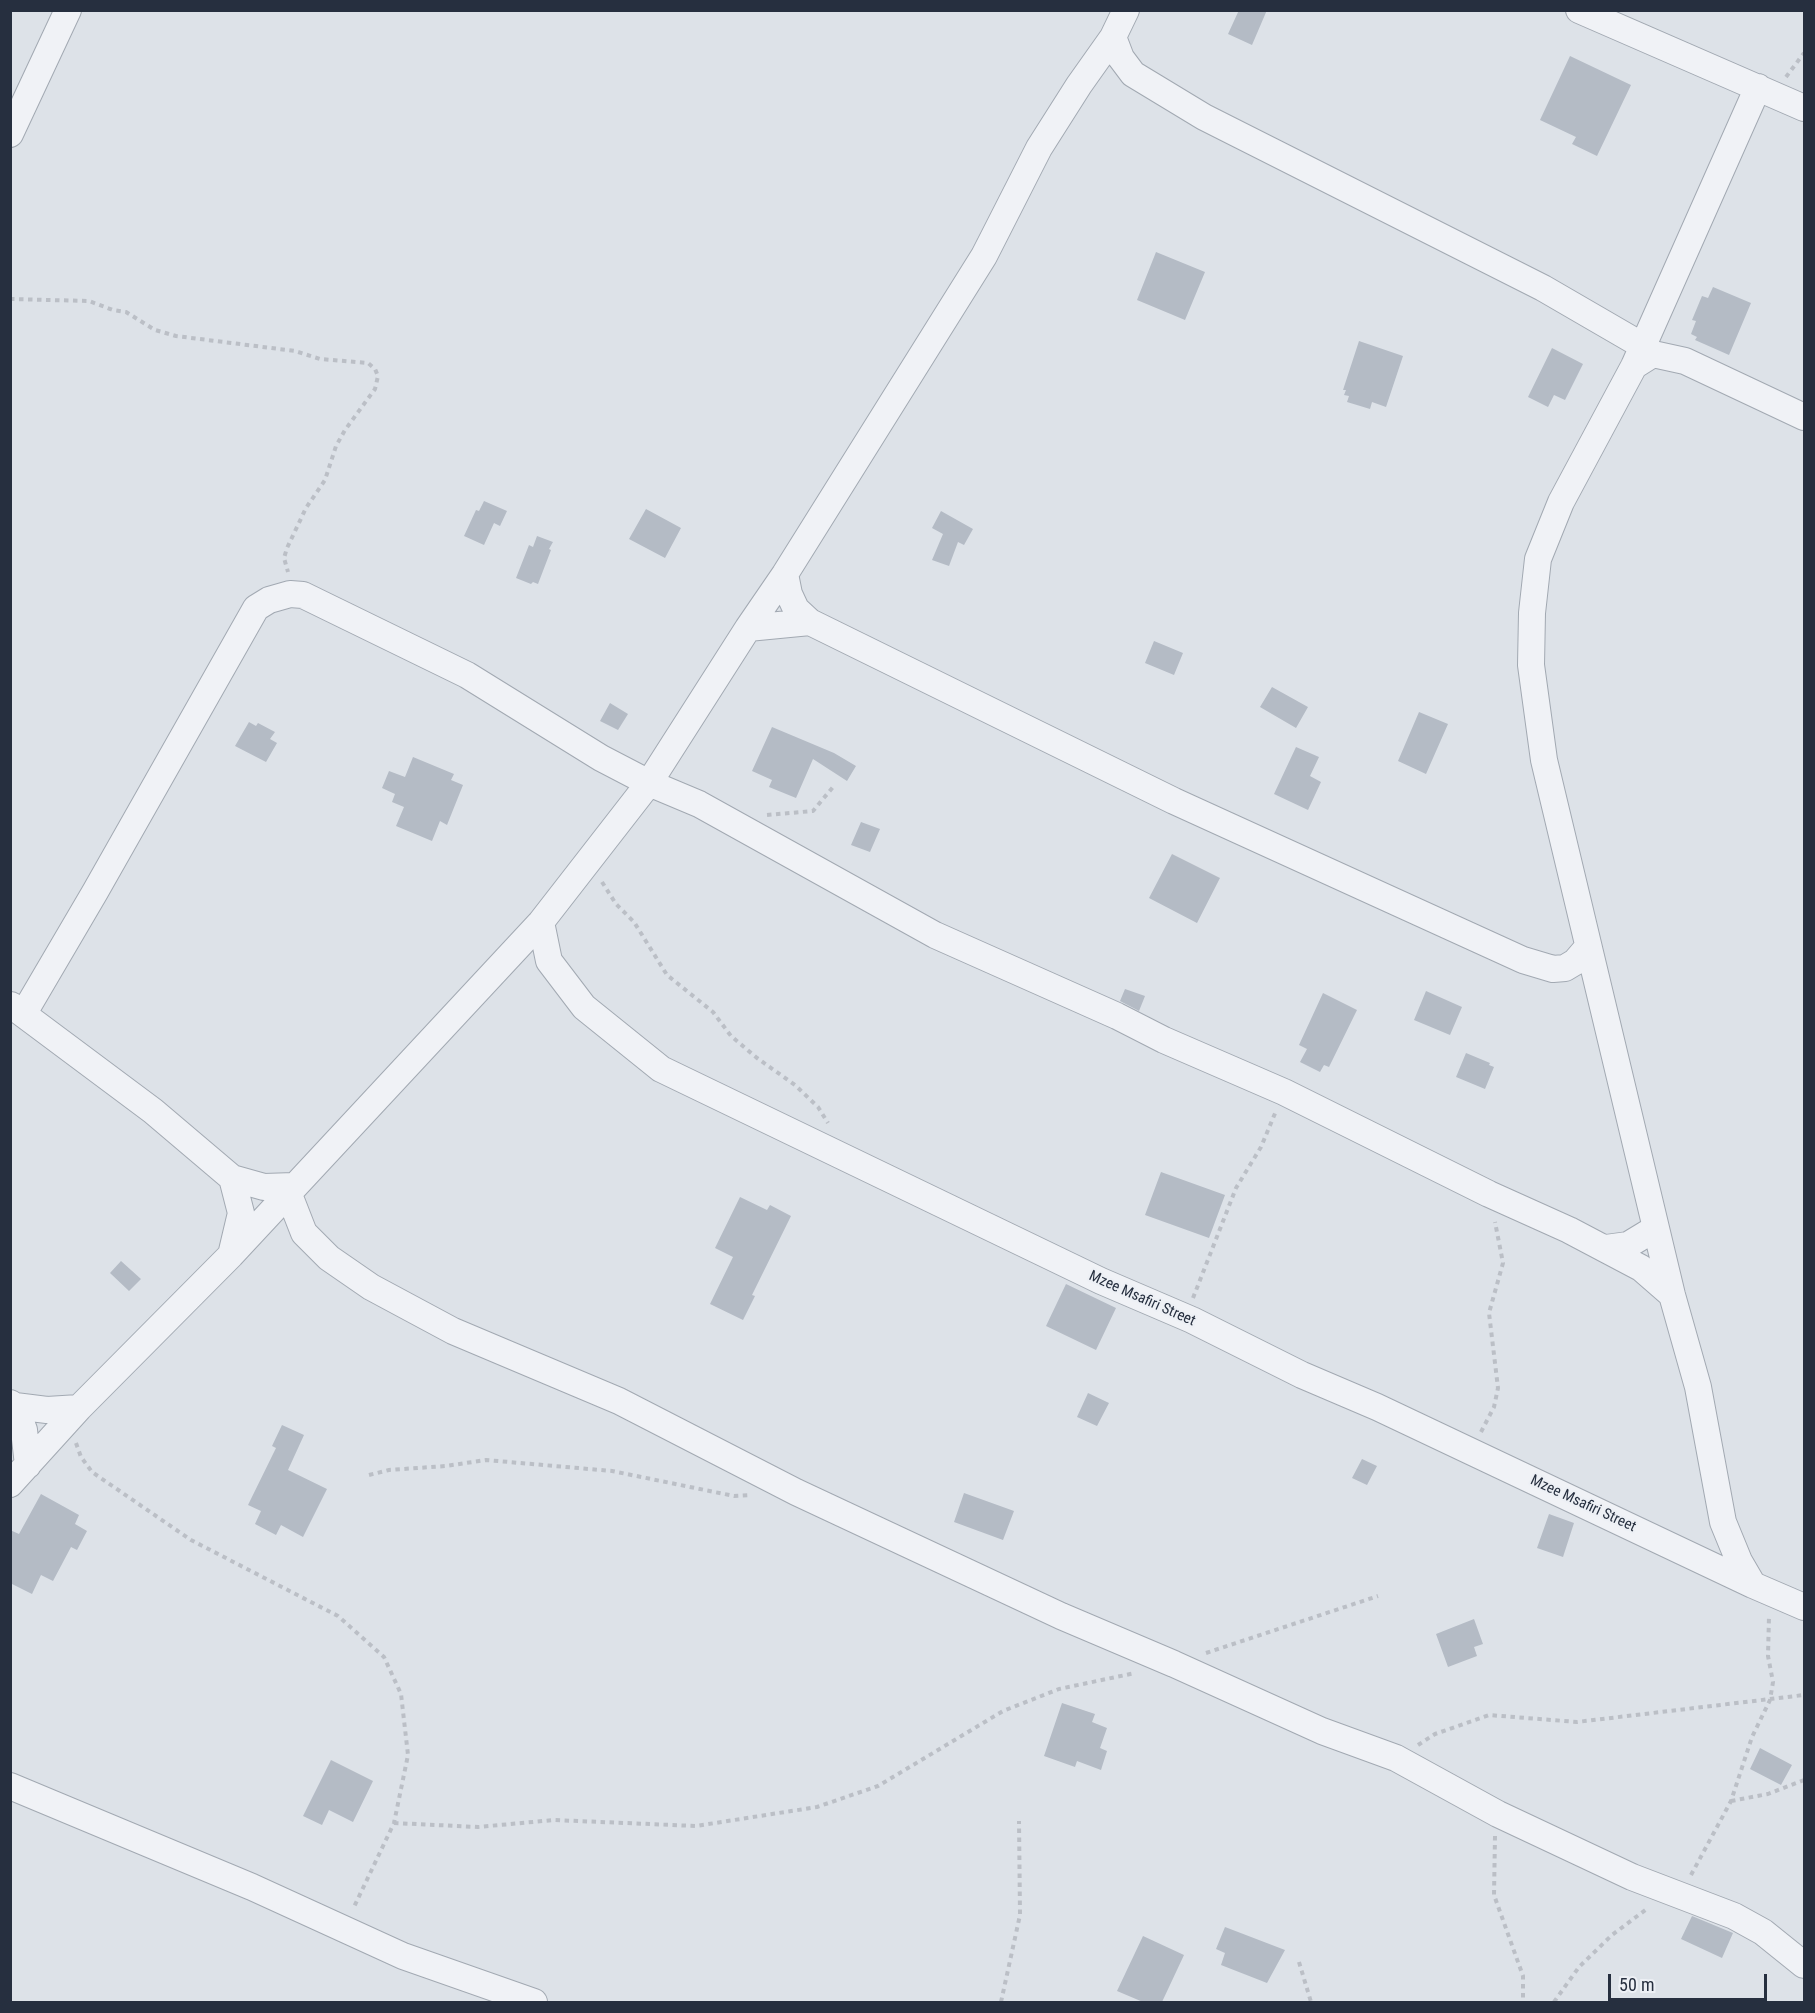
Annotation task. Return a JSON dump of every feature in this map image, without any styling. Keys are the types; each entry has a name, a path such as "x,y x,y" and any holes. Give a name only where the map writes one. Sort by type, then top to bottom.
{"street":[{"path":"10,134 68,10"},
{"path":"10,1485 73,1414 231,1255 541,922 649,783 785,574 984,256 1045,139 1113,37 1126,10"},
{"path":"1579,10 1804,108"},
{"path":"1113,37 1120,58 1133,74 1204,117 1543,288 1639,356 1653,354 1685,361 1804,417"},
{"path":"1761,1588 1739,1561 1723,1522 1698,1387 1672,1295 1587,948 1544,760 1531,665 1532,613 1538,559 1561,502 1639,356 1766,91"},
{"path":"785,574 789,594 796,609 810,622 1174,801 1523,960 1553,969 1565,968 1575,962 1587,948"},
{"path":"291,1189 264,1187 232,1178 153,1111 17,1009 95,892 256,608 269,600 290,594 303,595 466,675 601,758 649,783 699,804 935,935 1117,1016 1164,1040 1284,1092 1489,1194 1606,1248 1641,1268 1672,1295"},
{"path":"748,628 810,622"},
{"name":"Mzee Msafiri Street","path":"541,922 549,961 584,1007 661,1069 1090,1276 1192,1320 1302,1375 1377,1407 1804,1607"},
{"path":"231,1255 241,1213 232,1178"},
{"path":"291,1189 304,1233 328,1258 371,1287 443,1326 619,1401 796,1492 1061,1616 1322,1731 1396,1758 1498,1814 1632,1877 1734,1916 1763,1932 1804,1965"},
{"path":"1606,1248 1628,1245 1656,1228"},
{"path":"13,1405 73,1414"},
{"path":"13,1405 24,1430 28,1465"},
{"path":"10,1786 252,1887 403,1956 517,1999"}],"path":[{"path":"1766,91 1804,52"},
{"path":"10,299 89,301 126,312 154,330 176,336 295,351 320,359 368,363 375,369 378,376 375,390 340,438 330,468 306,508 284,558 290,578 303,595"},
{"path":"744,829 759,816 813,811 833,787"},
{"path":"593,855 604,887 616,904 634,922 667,975 713,1012 731,1036 795,1085 818,1107 830,1126"},
{"path":"1192,1320 1194,1294 1236,1188 1261,1147 1284,1092"},
{"path":"1471,1452 1494,1407 1498,1388 1490,1313 1503,1263 1489,1194"},
{"path":"73,1414 81,1457 92,1472 191,1540 338,1616 384,1657 402,1694 408,1755 394,1823 357,1903 341,1927"},
{"path":"369,1475 388,1470 446,1466 486,1460 612,1471 734,1496 755,1495"},
{"path":"1554,2002 1579,1967 1612,1935 1676,1893 1731,1801 1752,1737 1770,1700 1773,1682 1761,1588"},
{"path":"1174,1664 1378,1596"},
{"path":"394,1823 478,1827 554,1820 696,1826 817,1807 878,1786 1003,1711 1059,1689 1140,1672"},
{"path":"1396,1758 1436,1734 1489,1715 1577,1722 1804,1695"},
{"path":"1731,1801 1768,1794 1804,1780"},
{"path":"1498,1814 1495,1826 1494,1895 1522,1976 1523,2002"},
{"path":"1001,2002 1020,1915 1019,1821"},
{"path":"1299,1962 1311,2002"}],"building":[{"path":"1239,10 1267,10 1252,45 1228,34"},
{"path":"1570,56 1631,85 1597,156 1572,144 1576,137 1540,120"},
{"path":"1156,252 1205,272 1185,320 1137,300"},
{"path":"1713,287 1751,303 1729,355 1695,340 1697,337 1691,334 1696,321 1692,320 1702,296 1708,298"},
{"path":"1359,341 1403,356 1386,407 1372,402 1370,409 1347,402 1349,396 1344,395 1346,390 1343,390"},
{"path":"1552,348 1583,364 1565,400 1554,395 1548,407 1528,397"},
{"path":"484,501 507,511 500,526 494,523 484,545 464,536 476,510 479,511"},
{"path":"646,509 681,528 665,558 629,539"},
{"path":"941,511 973,529 964,545 958,542 949,566 932,560 943,534 932,528"},
{"path":"537,536 553,542 538,584 533,582 531,584 516,578 529,545 533,547"},
{"path":"1154,641 1183,653 1174,675 1145,663"},
{"path":"1272,687 1308,707 1296,728 1260,707"},
{"path":"610,703 628,714 618,730 600,721"},
{"path":"1419,712 1448,724 1426,774 1398,761"},
{"path":"249,722 256,726 258,723 275,732 270,739 277,743 266,762 235,746"},
{"path":"772,727 834,753 856,766 847,781 813,759 796,798 769,787 772,780 752,771"},
{"path":"1296,747 1319,757 1310,776 1321,782 1308,810 1274,794"},
{"path":"413,757 454,774 451,780 463,785 447,825 440,821 432,841 396,826 404,807 392,802 395,794 382,788 389,771 405,777"},
{"path":"861,822 880,829 870,852 851,845"},
{"path":"1172,854 1220,878 1197,923 1149,898"},
{"path":"1125,989 1145,996 1139,1011 1120,1001"},
{"path":"1426,991 1462,1007 1450,1035 1414,1020"},
{"path":"1323,993 1357,1010 1329,1067 1324,1065 1320,1072 1300,1062 1307,1049 1299,1045"},
{"path":"1466,1053 1494,1067 1485,1089 1456,1077"},
{"path":"1161,1172 1225,1195 1209,1238 1145,1215"},
{"path":"740,1197 767,1210 770,1205 791,1216 752,1295 755,1296 743,1320 710,1304 733,1257 715,1248"},
{"path":"121,1261 141,1279 129,1291 110,1273"},
{"path":"1066,1284 1116,1308 1096,1350 1046,1326"},
{"path":"1088,1393 1109,1403 1097,1426 1077,1417"},
{"path":"282,1425 304,1435 288,1470 327,1489 303,1537 281,1525 276,1535 255,1524 261,1511 248,1505 276,1448 272,1446"},
{"path":"1362,1459 1377,1466 1367,1485 1352,1478"},
{"path":"964,1493 1014,1511 1003,1540 954,1522"},
{"path":"41,1494 79,1515 75,1524 87,1531 77,1550 71,1547 53,1581 41,1575 32,1594 10,1583 10,1530 19,1534"},
{"path":"1549,1514 1574,1523 1563,1557 1537,1548"},
{"path":"1474,1619 1483,1644 1474,1647 1477,1656 1448,1667 1436,1634"},
{"path":"1062,1703 1095,1714 1092,1722 1107,1728 1100,1748 1107,1751 1101,1770 1077,1761 1075,1767 1044,1756"},
{"path":"1760,1748 1792,1765 1781,1785 1750,1769"},
{"path":"331,1760 373,1781 353,1822 329,1810 322,1825 303,1816"},
{"path":"1692,1916 1733,1933 1722,1958 1681,1939"},
{"path":"1225,1927 1285,1950 1267,1983 1221,1965 1225,1953 1216,1949"},
{"path":"1143,1936 1184,1955 1162,2002 1143,2002 1117,1991"}]}
